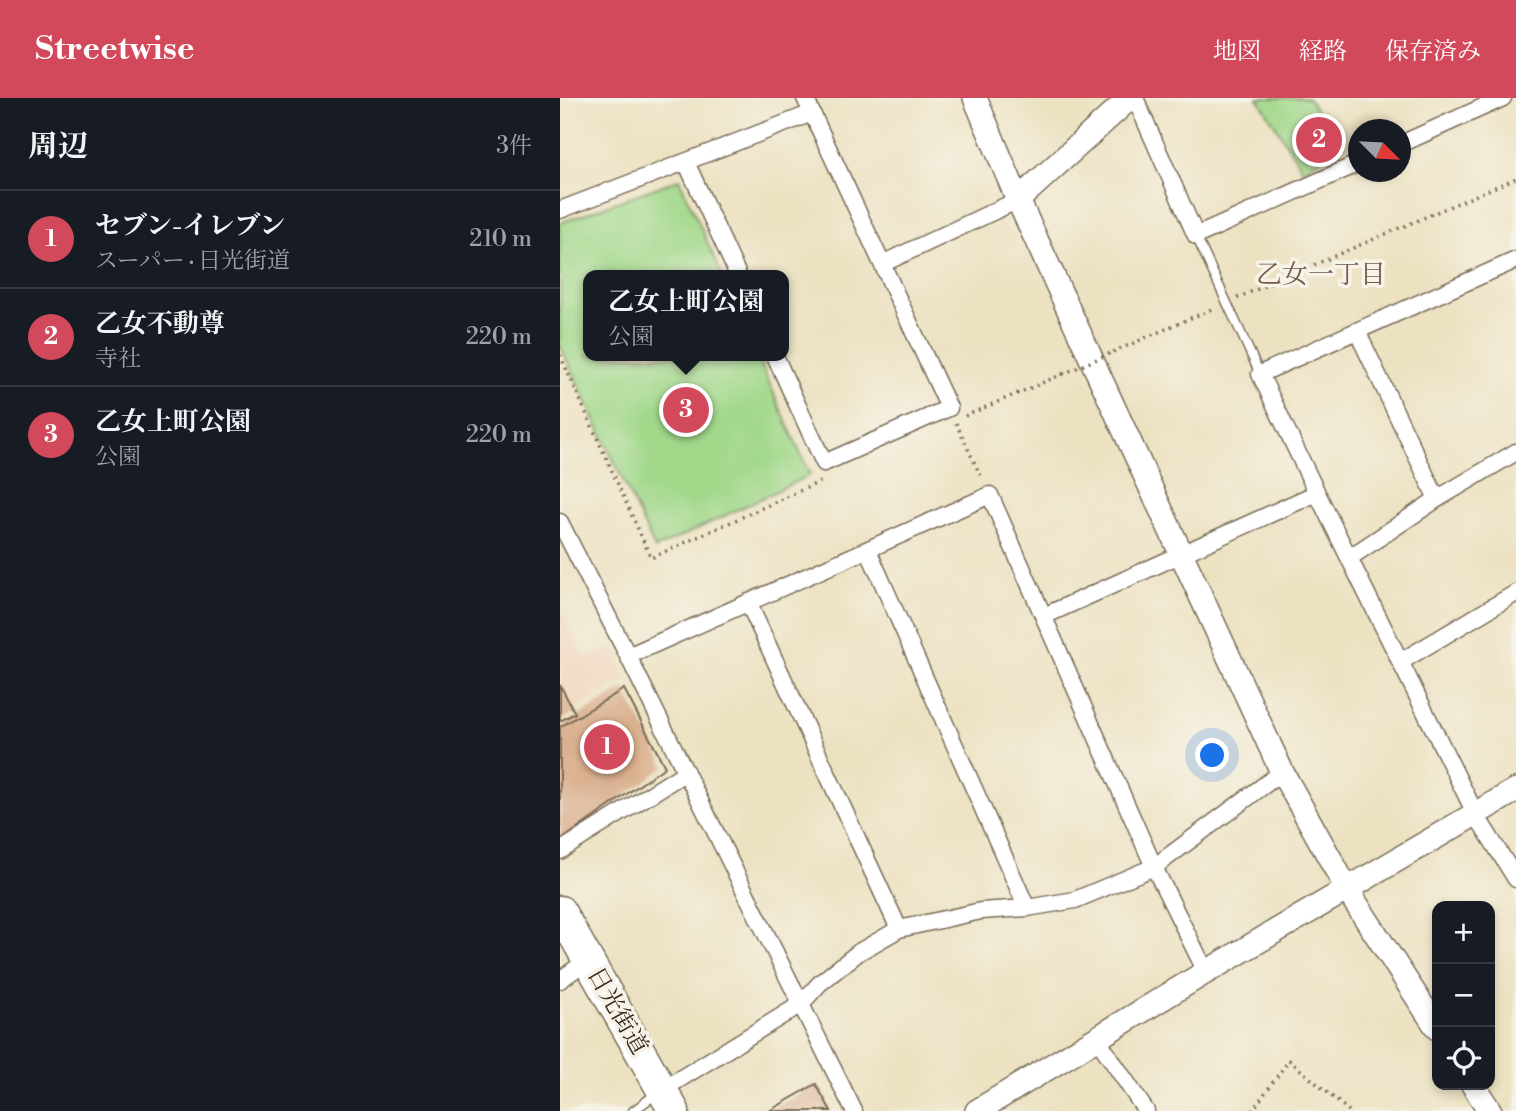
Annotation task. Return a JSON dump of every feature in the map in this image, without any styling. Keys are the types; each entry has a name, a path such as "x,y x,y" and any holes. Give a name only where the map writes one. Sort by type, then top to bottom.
{"highway":[{"name":"日光街道","path":"560,911 668,1100"}],"street":[{"path":"975,98 1018,200 1282,772 1348,891 1436,1027"},
{"path":"884,263 1018,200 1133,98 1196,236 1348,168"},
{"path":"1411,139 1503,98"},
{"path":"560,210 686,162 809,105 952,414 824,463 777,361"},
{"path":"686,162 736,270"},
{"path":"1516,260 1261,374 1476,814 1516,879"},
{"path":"1357,331 1437,499"},
{"path":"1349,558 1437,499 1516,452"},
{"path":"1044,616 1317,493"},
{"path":"628,656 990,495 1153,867 1206,972"},
{"path":"560,522 854,1111"},
{"path":"868,550 1027,908"},
{"path":"1400,662 1516,593"},
{"path":"748,602 899,929"},
{"path":"560,851 685,772"},
{"path":"668,1100 801,1004 820,983 859,952 899,929 981,911 1027,908 1076,900 1153,867 1282,772"},
{"path":"990,1108 1206,972 1516,790"},
{"path":"560,980 588,960"},
{"path":"1098,1040 1146,1111"},
{"path":"1476,1090 1490,1111"}],"lane":[{"path":"1196,236 1261,374"},
{"path":"633,1111 668,1100"}],"path":[{"path":"990,495 952,414 1063,374 1516,178"},
{"path":"560,355 651,558 828,478"},
{"path":"1251,1111 1289,1060 1349,1111"}],"shaded area":[{"path":"560,608 585,658 613,648 625,679 560,718"}],"green space":[{"path":"1258,98 1308,98 1340,147 1303,170"},
{"path":"679,179 720,270 583,270 583,361 759,361 810,475 655,549 560,345 560,223"}],"building":[{"path":"560,685 575,713 560,721"},
{"path":"624,689 665,767 560,841 560,727"},
{"path":"816,1084 831,1111 769,1111"}],"place":[{"name":"乙女不動尊","path":"1319,140"},
{"name":"乙女上町公園","path":"686,410"},
{"name":"セブン-イレブン","path":"607,747"}],"district":[{"name":"乙女一丁目","path":"1321,275"}]}
